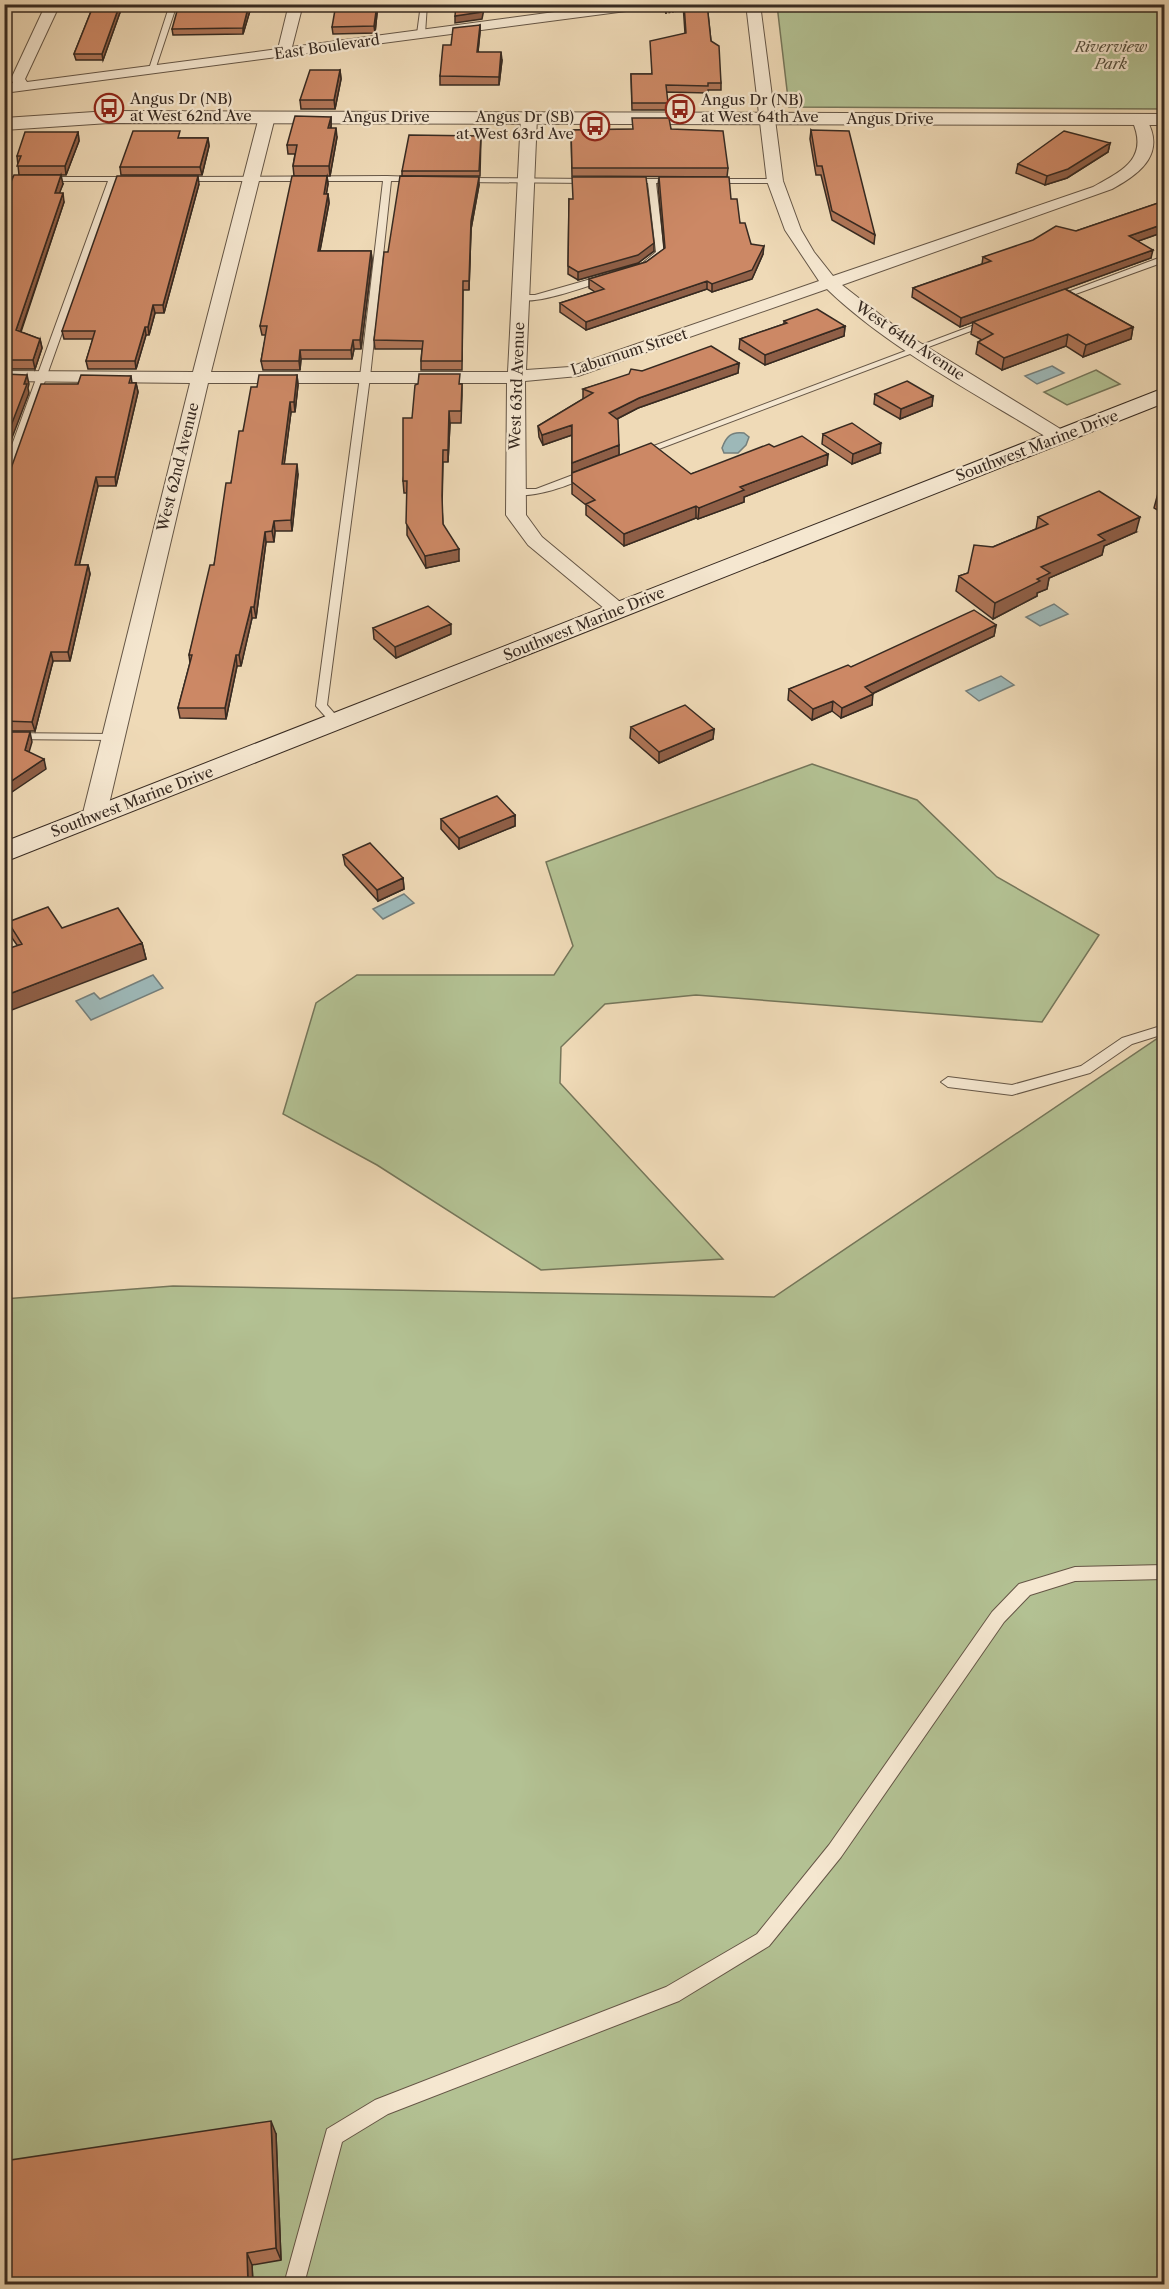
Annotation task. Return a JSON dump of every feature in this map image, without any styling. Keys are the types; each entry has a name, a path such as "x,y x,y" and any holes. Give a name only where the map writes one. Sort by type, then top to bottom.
{"street":[{"path":"22,87 18,79 53,4"},
{"path":"284,52 296,4"},
{"path":"535,4 536,19"},
{"name":"East Boulevard","path":"4,89 649,4"},
{"name":"West 64th Avenue","path":"753,4 775,181 782,208 804,249 833,284 879,322 916,348 1060,437"},
{"name":"Angus Drive","path":"4,124 109,117 1164,120"},
{"name":"West 62nd Avenue","path":"94,818 201,376 267,117"},
{"name":"West 63rd Avenue","path":"529,117 524,181 517,377 514,492 516,515 535,541 618,610"},
{"path":"1140,120 1147,139 1143,153"},
{"name":"Laburnum Street","path":"4,376 517,377 572,372 833,284 1099,190 1126,175 1143,153 1164,145"},
{"name":"Southwest Marine Drive","path":"4,853 1164,395"}],"lane":[{"path":"150,70 174,4"},
{"path":"421,34 424,4"},
{"path":"336,722 321,706 387,178"},
{"path":"4,179 148,179"},
{"path":"4,482 113,179"},
{"path":"171,179 421,179"},
{"path":"456,180 594,181"},
{"path":"617,181 686,181"},
{"path":"642,267 660,252 652,181"},
{"path":"697,181 775,181"},
{"path":"1045,302 1164,259"},
{"path":"520,298 535,298 610,276"},
{"path":"625,459 1001,318"},
{"path":"514,492 537,492 603,467"},
{"path":"4,736 113,737"},
{"path":"948,1082 1012,1090 1085,1070 1127,1041 1164,1030"},
{"path":"294,2284 334,2136 382,2107 672,1994 763,1940 835,1851 998,1617 1025,1589 1075,1574 1164,1572"}],"path":[{"path":"717,4 701,8 734,6"},
{"path":"683,11 691,10"}],"green space":[{"name":"Riverview Park","path":"777,5 1164,5 1164,109 789,107"},
{"path":"1096,370 1120,384 1067,405 1044,392"},
{"path":"812,764 917,800 997,877 1099,935 1042,1022 696,995 605,1004 561,1047 560,1083 723,1259 541,1270 377,1165 283,1114 316,1003 357,975 554,975 573,946 546,862"},
{"path":"1164,1034 1164,2284 5,2284 4,1299 173,1286 774,1297"}],"water":[{"path":"1052,366 1064,373 1037,384 1025,376"},
{"path":"744,433 749,437 746,445 738,453 724,453 722,448 727,438 732,434"},
{"path":"1054,604 1068,614 1040,626 1026,617"},
{"path":"1001,676 1014,685 979,701 966,691"},
{"path":"404,894 414,903 383,919 373,909"},
{"path":"153,975 163,988 91,1020 76,1001 94,993 100,999"}],"building":[{"path":"94,4 120,4 102,54 74,54"},
{"path":"179,4 249,4 243,28 172,29"},
{"path":"336,4 377,4 374,26 332,27"},
{"path":"456,4 483,4 482,12 455,16"},
{"path":"684,4 707,4 711,41 719,46 721,83 708,83 708,86 666,85 668,103 632,103 631,74 652,74 650,41 686,33"},
{"path":"480,25 477,52 501,52 499,77 440,76 443,45 451,45 453,28"},
{"path":"310,70 340,70 334,100 300,100"},
{"path":"295,116 331,117 328,128 336,128 329,166 293,166 297,145 287,145"},
{"path":"632,118 669,118 671,129 723,131 728,168 572,168 571,130 633,129"},
{"path":"811,130 849,131 875,235 832,211 822,166 817,166"},
{"path":"133,131 180,131 178,138 208,138 200,167 120,167"},
{"path":"1064,131 1110,143 1068,169 1047,176 1018,164"},
{"path":"25,132 78,132 65,166 17,166 21,156 17,156"},
{"path":"409,135 481,136 479,171 402,171"},
{"path":"14,175 61,175 55,193 63,193 16,330 40,339 33,360 4,360 4,198"},
{"path":"117,176 198,176 163,305 153,305 148,327 145,327 135,361 86,361 95,331 62,331"},
{"path":"292,176 327,176 324,194 328,194 318,251 371,251 360,340 353,340 351,350 300,350 299,361 261,361 267,326 260,326"},
{"path":"400,176 479,177 471,221 469,281 463,281 462,361 421,361 423,341 374,340 384,252 388,252"},
{"path":"572,177 646,177 654,243 638,255 578,272 568,266 569,199 573,199"},
{"path":"659,177 729,177 731,199 737,199 740,223 745,223 751,244 764,246 752,270 712,284 707,281 586,322 560,303 604,289 589,279 646,262 665,248"},
{"path":"1164,201 1164,224 1129,236 1153,250 961,318 913,288 991,261 983,257 1033,240 1056,226 1076,231"},
{"path":"1065,289 1133,327 1086,345 1068,334 1004,358 978,342 993,334 973,322"},
{"path":"817,309 845,326 765,355 740,339 787,323 784,321"},
{"path":"711,346 739,363 639,398 609,413 618,420 619,445 572,463 572,425 542,435 538,426 593,393 583,389 629,374 631,369 642,371"},
{"path":"4,374 27,375 24,384 27,384 4,444"},
{"path":"419,374 460,374 459,384 462,384 461,411 449,411 448,450 443,450 442,496 443,524 459,549 425,556 406,523 407,481 403,481 403,418 412,418 415,385 418,384"},
{"path":"81,375 131,376 129,383 136,383 115,477 96,477 75,565 88,565 68,652 51,652 32,722 4,721 4,475 9,474 41,384 78,384"},
{"path":"259,375 297,375 294,402 290,402 282,464 297,464 291,520 274,521 272,531 265,532 254,607 251,607 239,655 236,655 225,708 178,708 192,655 189,655 210,565 214,565 226,483 231,483 239,431 243,431 251,387 257,387"},
{"path":"907,381 933,396 901,409 875,394"},
{"path":"852,423 881,443 853,454 823,434"},
{"path":"802,436 828,454 740,487 744,490 699,508 696,506 624,534 586,504 595,500 572,482 572,473 651,443 691,474 769,444 774,447"},
{"path":"1099,491 1140,517 1098,535 1105,540 1041,567 1050,573 1037,579 1040,581 995,603 959,576 968,573 974,545 993,547 1048,524 1038,517"},
{"path":"428,606 451,624 395,647 373,628"},
{"path":"974,610 996,625 865,687 873,694 842,708 833,701 813,709 789,689 848,665 851,667"},
{"path":"685,705 714,729 659,752 631,727"},
{"path":"4,732 30,732 25,750 44,759 4,786"},
{"path":"497,796 515,815 459,838 441,819"},
{"path":"370,843 403,878 377,890 343,855"},
{"path":"48,907 62,928 118,908 142,943 4,996 4,950 22,944 8,922"},
{"path":"271,2121 276,2248 247,2253 248,2284 4,2284 4,2161"}],"place":[{"name":"Angus Dr (NB) at West 62nd Ave","path":"109,108"},
{"name":"Angus Dr (NB) at West 64th Ave","path":"680,109"},
{"name":"Angus Dr (SB) at West 63rd Ave","path":"595,126"}]}
